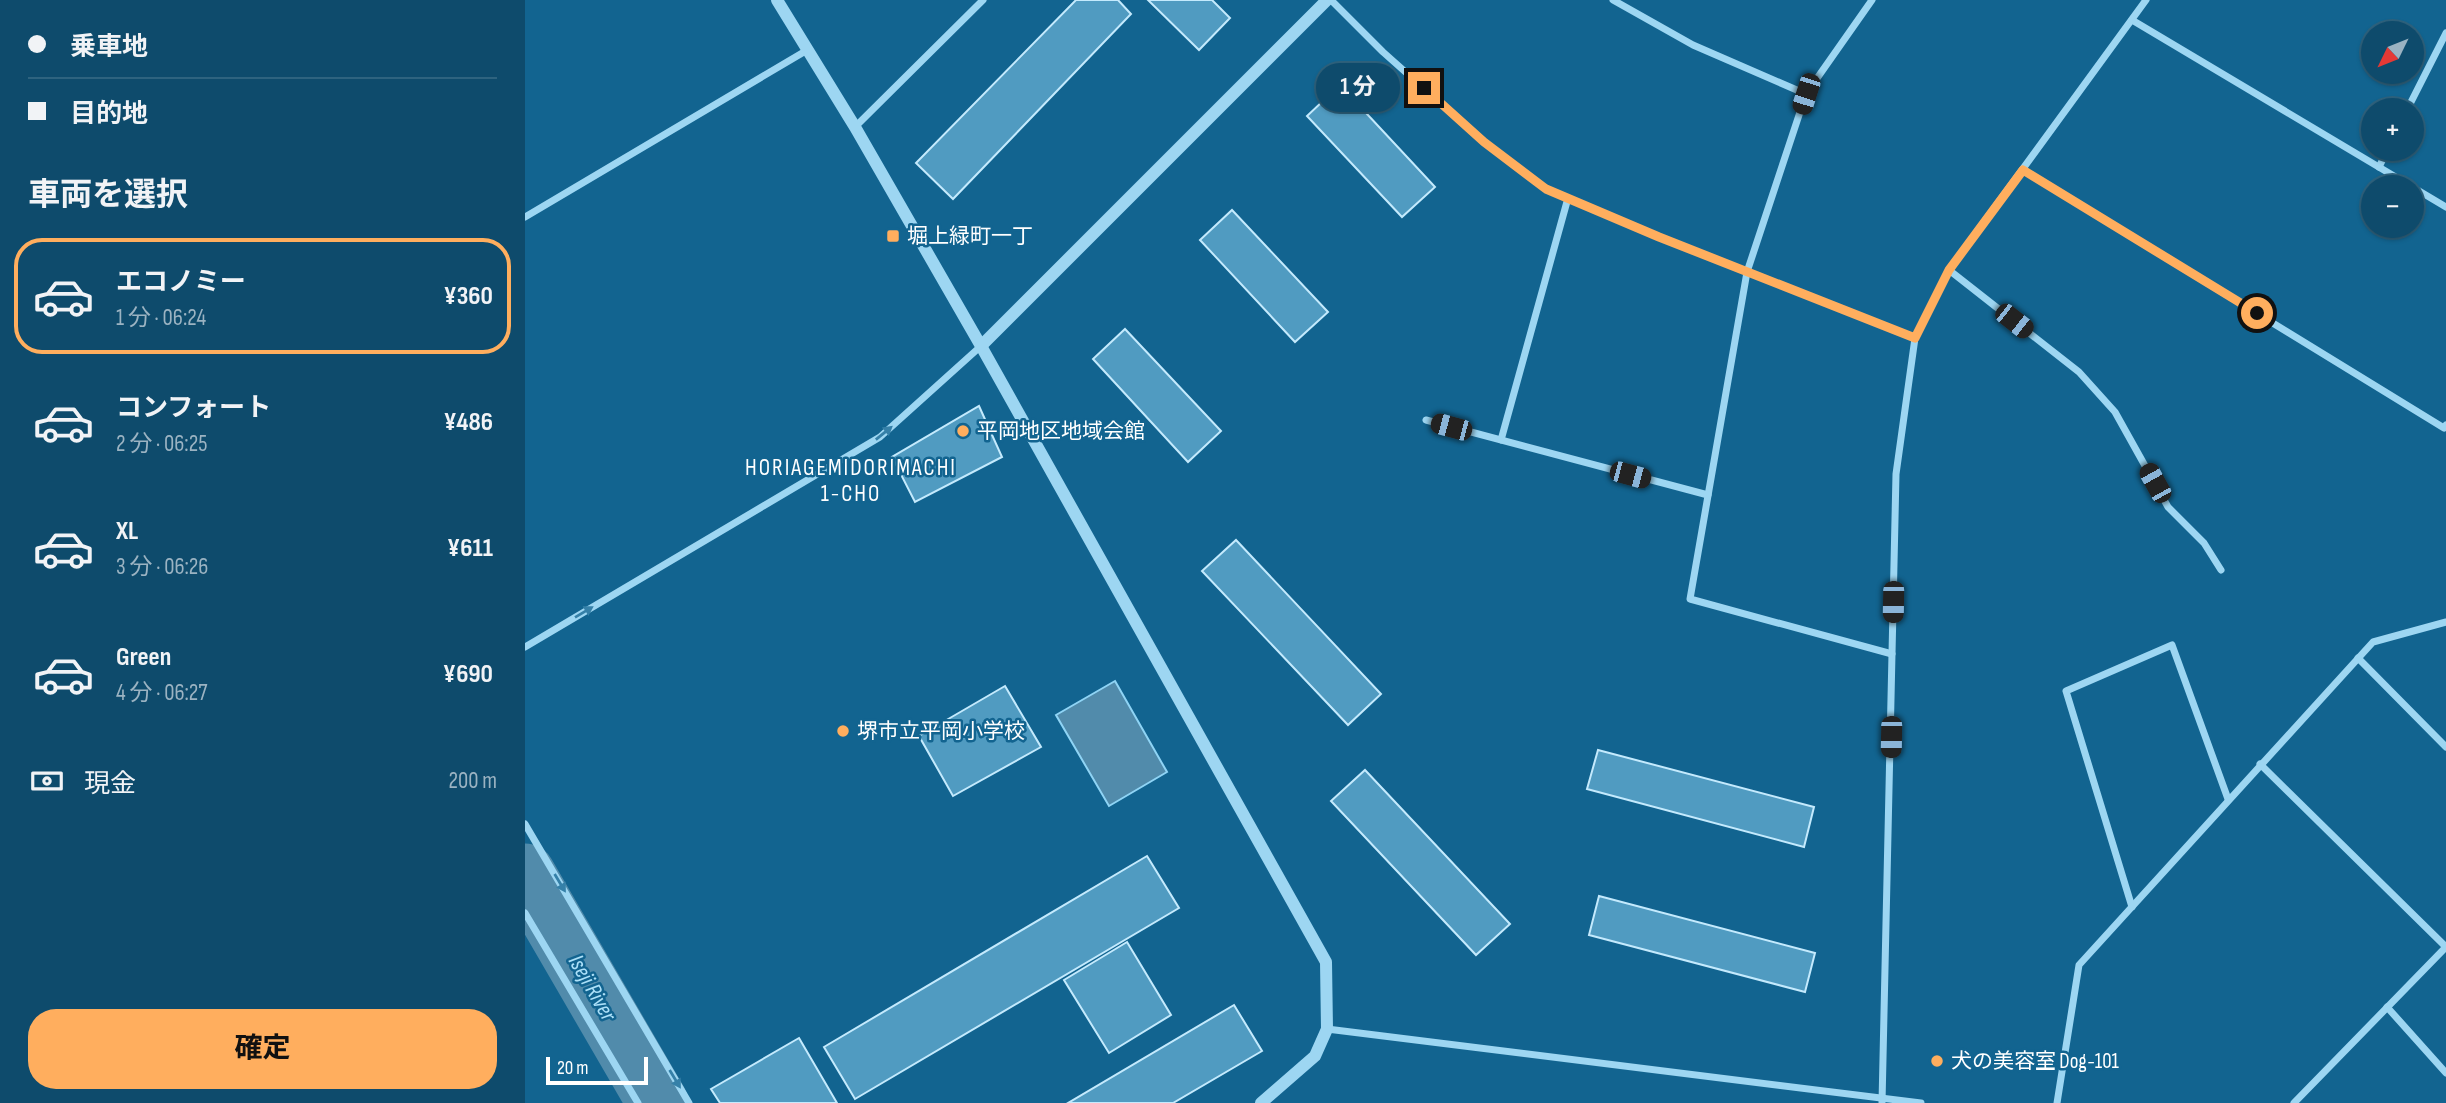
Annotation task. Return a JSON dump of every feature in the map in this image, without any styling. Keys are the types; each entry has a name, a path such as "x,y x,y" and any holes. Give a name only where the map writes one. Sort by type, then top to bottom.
{"street":[{"path":"777,0 855,127 981,346 1326,962 1328,1029 1315,1056 1261,1103"},
{"path":"855,127 983,0"},
{"path":"525,647 880,437 981,346 1329,0 1484,142 1546,189 1915,338"},
{"path":"1613,0 1693,45 1806,94"},
{"path":"1872,0 1806,94 1747,272 1690,599 1892,654"},
{"path":"1882,1100 1896,474 1915,338 1949,270 2146,0"},
{"path":"2132,20 2446,208"},
{"path":"2413,98 2446,33"},
{"path":"525,217 809,50"},
{"path":"2379,167 2382,161"},
{"path":"2023,170 2444,428 2446,425"},
{"path":"1501,440 1568,198"},
{"path":"1949,270 2079,372 2115,412 2168,507 2204,543 2221,570"},
{"path":"1426,420 1708,495"},
{"path":"2057,1103 2079,965 2373,642 2446,622"},
{"path":"2132,907 2066,691 2172,645 2228,799"},
{"path":"2358,658 2446,747"},
{"path":"2260,764 2446,947 2294,1103"},
{"path":"525,824 689,1103"},
{"path":"525,913 638,1103"},
{"path":"2388,1007 2446,1073"},
{"path":"1328,1029 1921,1103"}],"water":[{"path":"1115,681 1167,772 1109,806 1056,715"}],"building":[{"path":"1076,0 1118,0 1131,14 953,199 916,163"},
{"path":"1148,0 1212,0 1230,18 1199,50"},
{"path":"1340,85 1435,187 1402,217 1307,116"},
{"path":"1232,210 1328,312 1295,342 1200,240"},
{"path":"1125,329 1221,431 1188,462 1093,359"},
{"name":"平岡地区地域会館","path":"979,406 1002,457 915,502 892,457"},
{"path":"1236,540 1381,694 1348,725 1202,571"},
{"path":"1005,686 1041,747 953,796 919,736"},
{"path":"1598,750 1814,807 1804,847 1587,789"},
{"path":"1365,770 1510,924 1476,955 1331,801"},
{"path":"1147,856 1179,908 855,1099 824,1047"},
{"path":"1599,896 1815,953 1805,992 1589,935"},
{"path":"1127,942 1171,1015 1109,1053 1064,980"},
{"path":"1234,1005 1262,1051 1173,1103 1068,1103"},
{"path":"799,1038 837,1103 720,1103 711,1089"}],"waterway":[{"name":"Iseji River","path":"525,874 658,1103"}],"place":[{"name":"堀上緑町一丁","path":"893,236"},
{"name":"平岡地区地域会館","path":"963,431"},
{"name":"堺市立平岡小学校","path":"843,731"},
{"name":"犬の美容室 Dog-101","path":"1937,1061"}],"district":[{"name":"HORIAGEMIDORIMACHI 1-CHO","path":"851,481"}],"route":[{"path":"1424,88 1484,142 1546,189 1659,237 1915,338 1949,270 2023,170 2257,313"}]}
